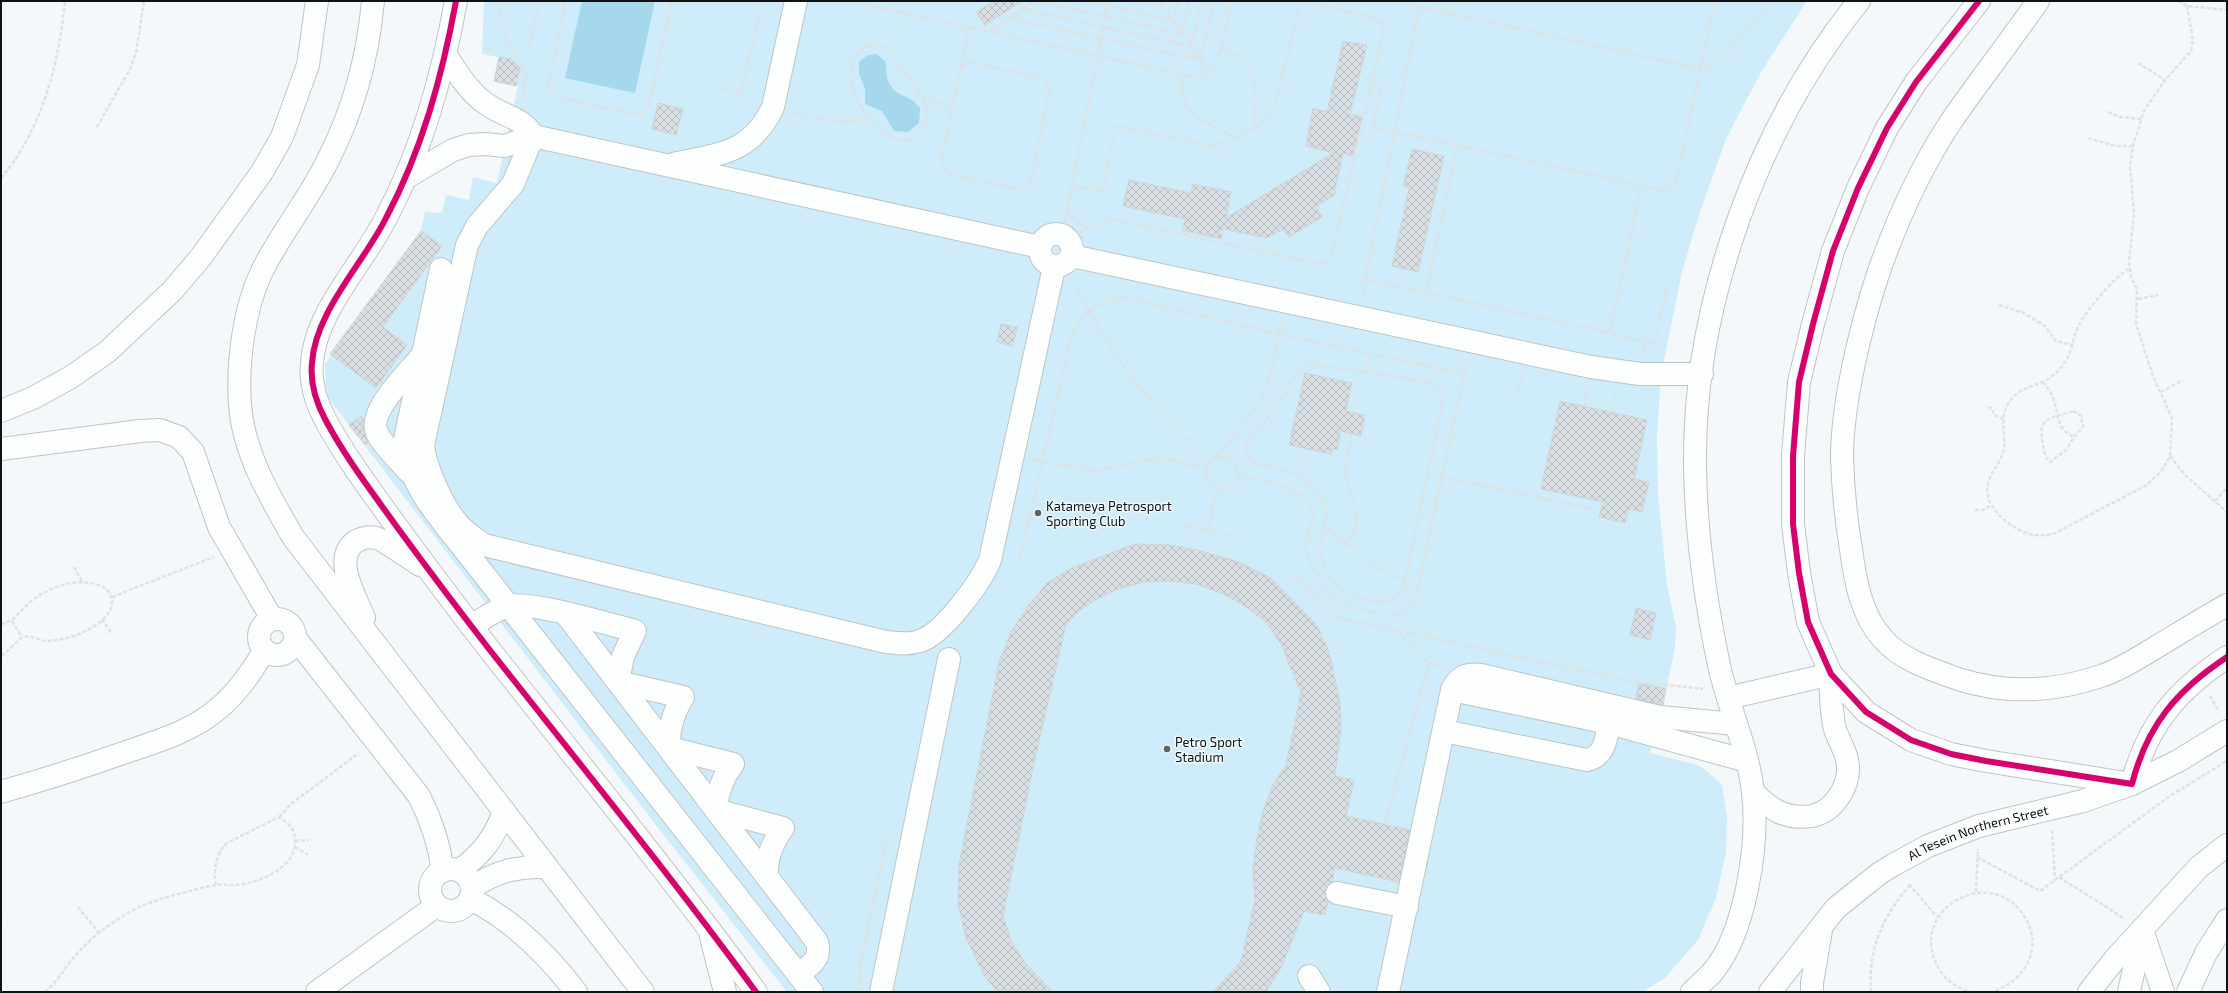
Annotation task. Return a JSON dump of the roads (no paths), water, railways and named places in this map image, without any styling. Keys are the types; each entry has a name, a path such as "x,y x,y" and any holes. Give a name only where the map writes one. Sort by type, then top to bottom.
{"street":[{"path":"1,411 33,398 71,377 107,352 172,291 201,257 262,172 282,137 308,65 317,1"},
{"path":"373,1 371,28 361,75 347,120 327,162 262,273 250,306 243,340 240,405 249,446 266,490 293,538 644,992"},
{"path":"456,1 446,55 434,100 407,177 369,250 327,313 315,338 311,365 314,393 325,418 378,501 428,570 708,926 756,992"},
{"path":"668,166 726,152 742,145 756,135 773,107 796,1"},
{"path":"1692,992 1712,972 1736,931 1748,882 1755,834 1753,792 1747,761 1727,694 1706,598 1697,528 1695,463 1702,374 1708,334 1722,270 1742,209 1767,148 1800,85 1831,36 1859,1"},
{"path":"1979,1 1916,82 1887,128 1858,188 1833,251 1799,382 1793,456 1793,524 1799,573 1808,622 1832,674 1866,712 1911,740 1951,754 1986,761 2132,784 2143,750 2160,719 2174,700 2198,678 2227,657"},
{"path":"2038,1 1950,124 1922,171 1900,217 1878,274 1860,337 1846,410 1842,458 1848,534 1856,583 1871,623 1884,641 1908,659 1932,670 1969,682 2040,691 2103,676 2131,662 2227,604"},
{"path":"446,55 464,82 484,103 497,111 518,119 528,127 533,136"},
{"path":"533,136 513,184 477,226 467,245 423,445 424,458 429,471 459,526 484,545 500,550 886,642 904,644 921,641 931,636 948,621 982,576 990,560 1065,255"},
{"path":"407,177 453,150 474,144 505,146 533,136 1040,247 1049,236 1065,255 1620,372 1661,375 1702,374"},
{"path":"414,478 405,453 405,439 441,269"},
{"path":"423,354 381,407 375,419 377,433 414,478 464,549 812,992"},
{"path":"2,450 140,431 160,430 178,437 193,452 208,499 231,550 272,619"},
{"path":"374,642 347,575 344,561 349,547 361,538 376,538 428,570"},
{"path":"471,626 510,606 529,606 565,613 635,631 623,656 618,682"},
{"path":"565,613 817,942 819,953 817,959 798,974"},
{"path":"296,639 293,647 288,653 280,656 272,655 264,651 258,637 260,630 265,623 272,619 279,619 291,626 296,639 419,796 431,820 439,844 462,882 488,908 514,925 535,944 576,992"},
{"path":"1,792 65,774 142,747 197,723 218,709 236,692 251,673 264,651"},
{"path":"881,992 949,659"},
{"path":"1727,694 1832,674"},
{"path":"1753,792 1767,806 1782,815 1799,818 1821,812 1831,806 1842,793 1847,777 1847,759 1834,728 1831,704 1832,674"},
{"path":"1459,683 1480,675 1660,717 1736,724"},
{"path":"618,682 683,697 677,706 670,727 669,748"},
{"path":"1459,683 1747,761"},
{"path":"1388,992 1444,730 1459,683"},
{"path":"1444,730 1587,760 1599,755 1603,749 1609,723"},
{"name":"Al Tesein Northern Street","path":"1770,992 1788,972 1836,908 1880,873 1893,865 1928,846 1979,826 2083,801 2132,784 2178,761 2225,724"},
{"path":"669,748 733,764 720,784 716,797 716,810"},
{"path":"716,810 783,828 770,852 766,865 767,877"},
{"path":"504,811 498,829 488,845 475,859 462,882 459,911 447,911 436,906 431,899 430,890 436,875 462,882 489,876 508,869 527,866 547,867"},
{"path":"2089,992 2115,959 2199,867 2227,845"},
{"path":"1337,893 1407,907"},
{"path":"317,992 436,906"},
{"path":"2188,992 2206,953 2227,920"},
{"path":"1812,992 1812,983 1822,925"},
{"path":"708,926 725,992"},
{"path":"2129,992 2142,930"},
{"path":"2142,930 2163,992"}],"place":[{"name":"Katameya Petrosport Sporting Club","path":"1038,513"},
{"name":"Petro Sport Stadium","path":"1167,749"}]}
